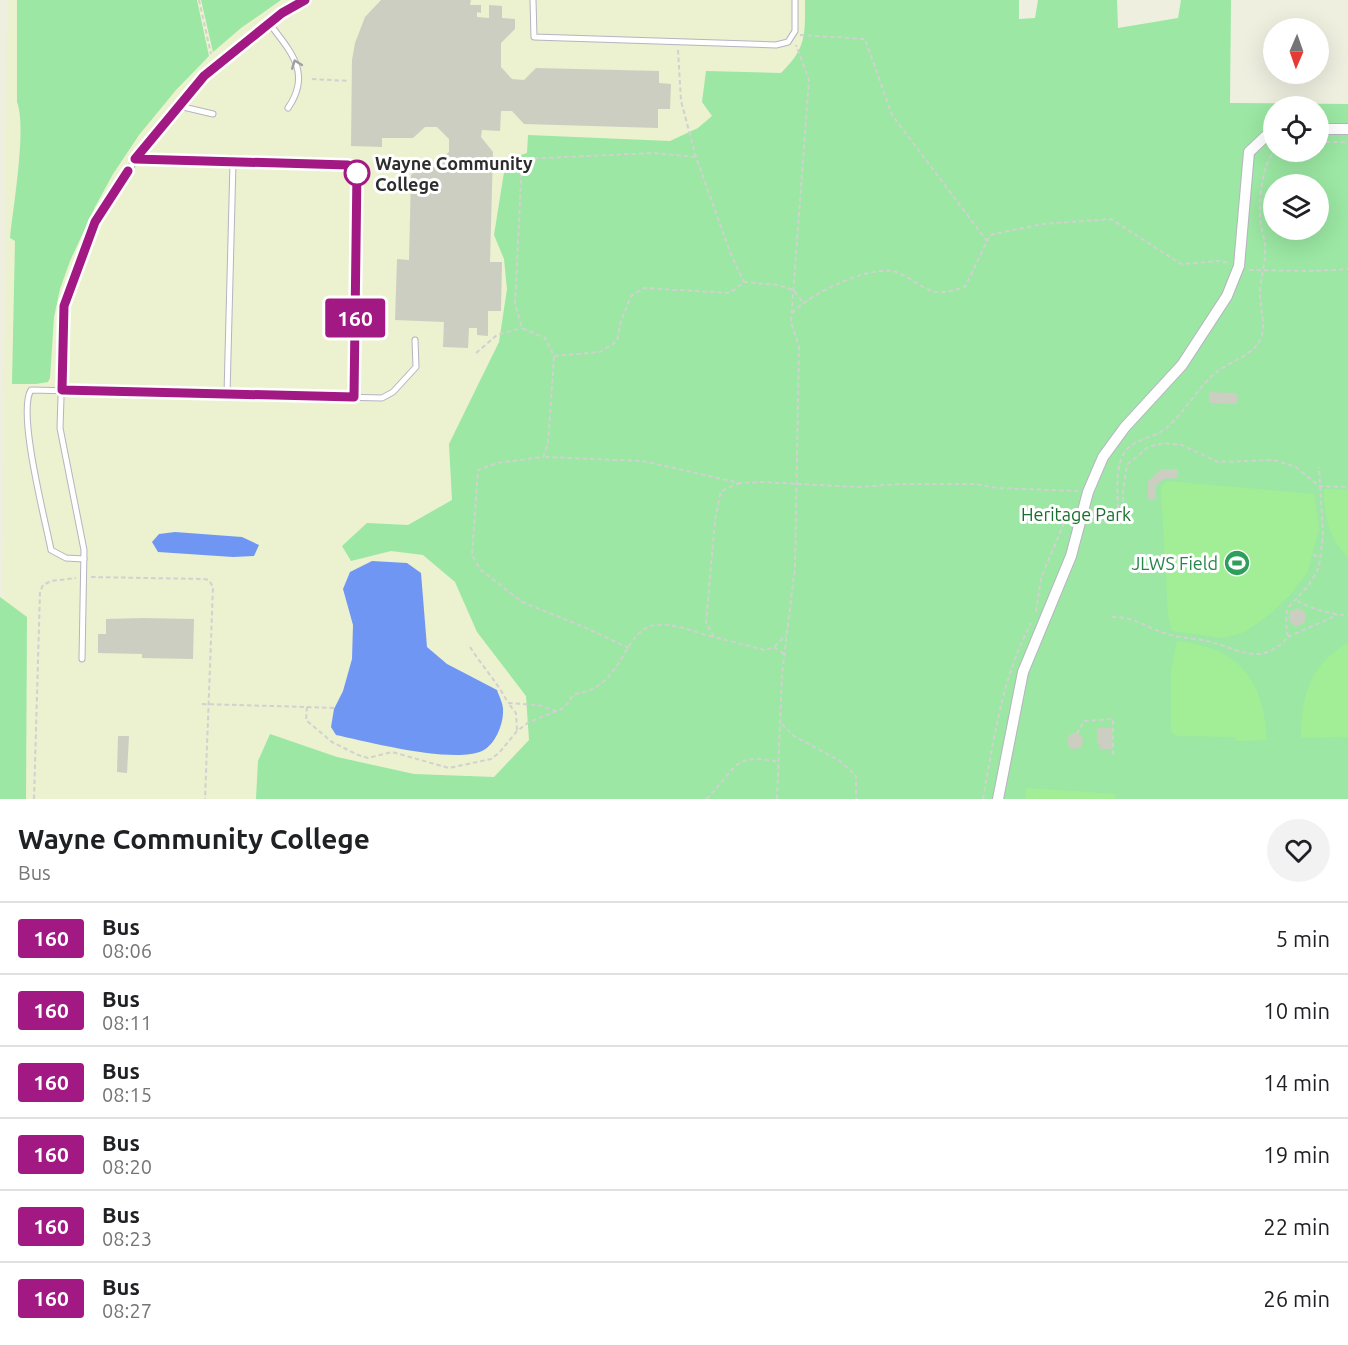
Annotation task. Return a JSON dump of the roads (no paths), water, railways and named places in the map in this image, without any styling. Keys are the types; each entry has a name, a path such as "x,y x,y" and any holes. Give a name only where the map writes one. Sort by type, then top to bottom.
{"street":[{"path":"1329,129 1348,129"},
{"path":"998,799 1023,672 1071,556 1088,492 1103,457 1125,427 1182,365 1227,296 1239,266 1249,152 1263,139"}],"lane":[{"path":"82,659 84,559 60,428 64,306 95,222 135,159 204,76 282,13 305,0"},
{"path":"533,0 534,37 776,45 788,42 795,31 795,0"},
{"path":"269,23 292,55 300,76 298,94 288,108"},
{"path":"179,106 213,114"},
{"path":"135,159 348,165 357,170 354,397"},
{"path":"227,394 233,162"},
{"path":"84,559 66,558 51,550 27,425 26,404 31,390 382,398 393,392 416,367 415,340"}],"water":[{"path":"175,532 242,537 259,545 254,556 233,557 158,552 152,542 159,534"},
{"path":"372,561 407,563 421,573 427,647 447,664 497,690 503,706 502,723 491,744 482,751 452,755 389,747 336,735 331,727 334,709 343,691 352,659 353,625 343,589 350,572"}],"place":[{"name":"Wayne Community College","path":"357,173"},
{"name":"JLWS Field","path":"1237,563"}],"park label":[{"name":"Heritage Park","path":"1076,514"}]}
